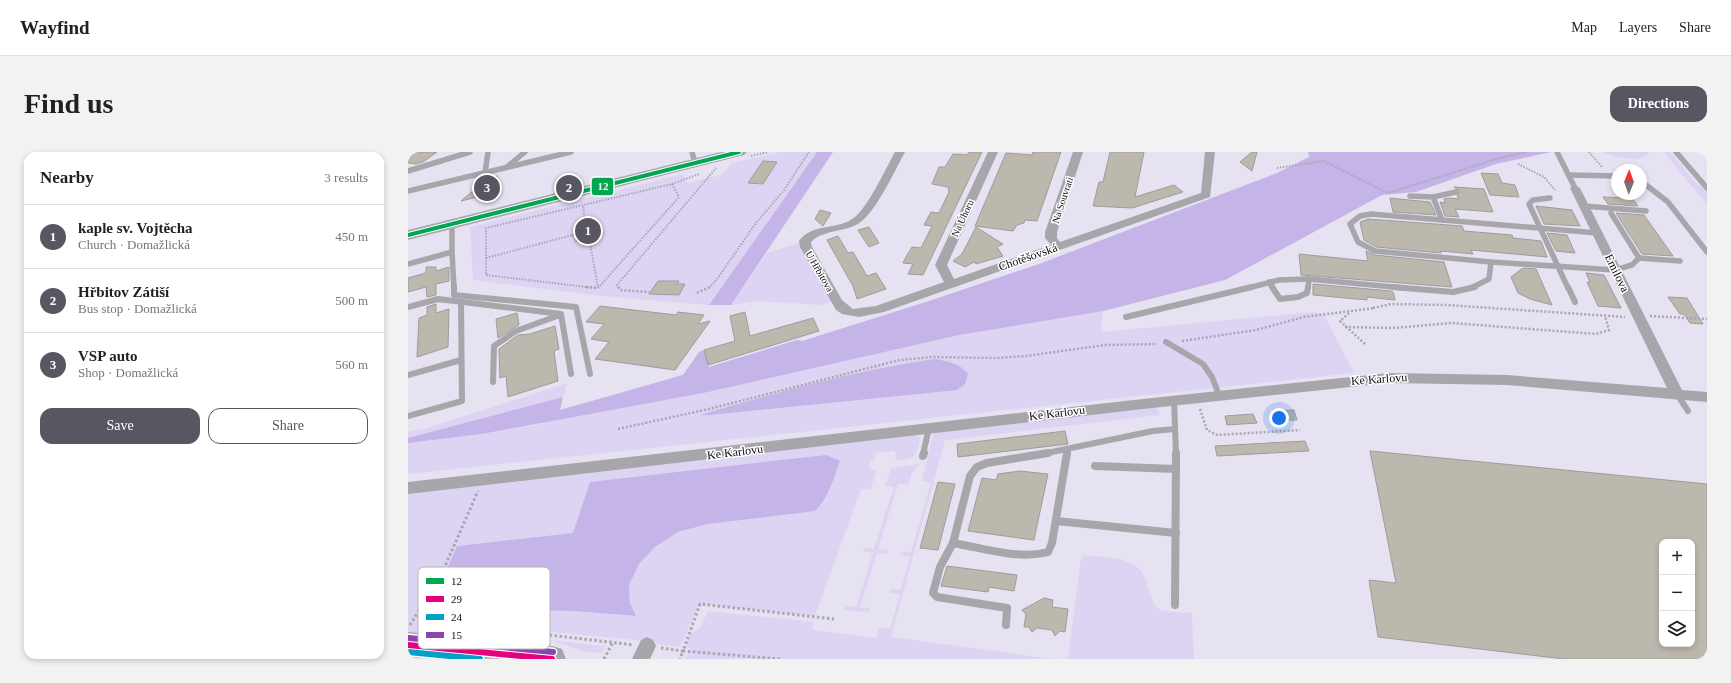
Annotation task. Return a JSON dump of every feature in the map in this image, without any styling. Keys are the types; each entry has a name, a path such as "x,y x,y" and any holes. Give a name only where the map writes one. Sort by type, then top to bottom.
{"main road":[{"path":"408,235 742,155"},
{"path":"492,649 552,659"}],"street":[{"name":"U Hřbitova","path":"849,313 844,311 835,301 833,294 806,247 805,242 815,234 847,225 860,218 900,152"},
{"name":"Na Úhoru","path":"951,284 944,274 941,265 993,152"},
{"name":"Na Souvrati","path":"1058,247 1051,238 1051,232 1078,152"},
{"name":"Chotěšovská","path":"849,313 867,313 1206,195 1210,152"},
{"name":"Emilova","path":"1575,188 1676,394"},
{"name":"Ke Karlovu","path":"408,488 1174,400 1389,378 1418,376 1523,382 1707,397"}],"lane":[{"path":"408,171 470,152"},
{"path":"485,173 488,152"},
{"path":"507,168 525,152"},
{"path":"408,191 571,152"},
{"name":"Emilova","path":"1557,152 1575,188"},
{"path":"1676,152 1707,188"},
{"path":"1569,175 1611,176"},
{"path":"1647,186 1668,202 1707,252"},
{"path":"1410,196 1433,197 1456,192"},
{"path":"1433,197 1442,220"},
{"path":"1550,198 1533,200 1529,204 1575,302"},
{"path":"1584,206 1646,211"},
{"path":"1611,213 1639,258"},
{"path":"1597,233 1365,214 1356,216 1350,224 1353,235 1362,246 1375,251 1491,262 1615,270 1632,265 1639,258 1680,261"},
{"path":"452,224 454,295 576,307 590,374"},
{"path":"408,264 452,252"},
{"path":"1126,318 1269,282 1309,279 1453,292 1474,287 1489,279 1491,262"},
{"path":"1269,282 1280,298 1298,297 1307,293 1309,279"},
{"path":"408,307 438,299 561,314"},
{"path":"408,416 462,401 461,302"},
{"path":"561,314 571,374"},
{"path":"494,382 494,346 516,330 561,314"},
{"path":"1166,342 1204,364 1212,377 1219,395"},
{"path":"408,375 461,360"},
{"path":"1676,394 1688,411"},
{"path":"1174,400 1176,469 1175,605"},
{"path":"923,456 929,428"},
{"path":"1006,625 1007,608 937,597 933,593 940,567 953,543 970,476 977,467 987,463 1068,450 1102,440 1153,431 1175,429"},
{"path":"953,543 1029,555 1044,554 1048,552 1052,542 1068,450"},
{"path":"1095,466 1176,469"},
{"path":"1056,521 1176,533"}],"path":[{"path":"742,155 768,152"},
{"path":"697,293 710,287 756,223 784,190 809,152"},
{"path":"1277,168 1324,161 1388,193 1500,158 1527,152"},
{"path":"1589,152 1601,167 1611,173"},
{"path":"598,288 486,275 486,228 672,184 700,164 716,166"},
{"path":"1518,164 1544,177 1555,190 1553,196 1550,198"},
{"path":"649,292 620,290 617,285 703,186 713,172"},
{"path":"598,288 679,197 672,184"},
{"path":"582,199 586,223"},
{"path":"596,222 600,224 603,233 590,243 576,241 573,235 576,227 586,223 596,222"},
{"path":"486,258 573,235"},
{"path":"590,243 598,288"},
{"path":"1365,344 1340,321 1347,313 1391,304 1446,305 1630,317"},
{"path":"618,429 709,409 805,383 900,360 932,357 997,358 1026,356 1105,345 1166,342 1220,336 1256,330 1304,317 1374,308"},
{"path":"1345,327 1393,328 1452,323 1504,326 1578,334 1596,334 1609,330 1605,315"},
{"path":"1653,316 1707,319"},
{"path":"1201,397 1199,412 1202,420 1207,430 1217,435 1300,430"},
{"path":"445,567 482,480"},
{"path":"680,659 700,604 834,619"},
{"path":"409,635 418,618"},
{"path":"550,635 612,642 644,653 683,651 780,659"},
{"path":"604,659 612,642"}],"shaded area":[{"path":"781,152 817,152 709,305 601,296 473,280 470,227 683,174 687,183 722,175 732,163"},
{"path":"817,152 833,152 731,305 709,305"},
{"path":"1308,152 1551,152 1496,164 1416,192 1382,195 1225,280 1103,311 959,335 708,392 482,434 408,443 408,438 563,397 560,410 683,375 699,352 704,350 709,367 797,340 802,341 929,301 1039,264 1277,173 1309,157"},
{"path":"1603,152 1650,152 1646,156 1640,158 1627,159"},
{"path":"1664,152 1670,152 1696,183 1707,191 1707,205"},
{"path":"1401,184 1225,280 1103,311 1101,332 1314,312 1324,315 1354,373 408,474 408,443 482,434 542,424 559,410 615,395 797,340 802,341"},
{"path":"805,241 835,301 821,305 758,301 731,305 767,253"},
{"path":"934,359 949,362 965,370 968,374 965,384 957,390 700,415 758,398 845,376"},
{"path":"568,383 563,397 408,438 408,432 427,428"},
{"path":"1152,406 1158,409 1160,415 945,440 891,637 1052,659 686,659 691,648 685,647 691,634 700,628 708,611 814,622 812,630 876,638 879,627 890,629 900,594 890,593 891,589 901,590 910,557 900,555 901,552 911,552 931,483 922,481 933,434 938,431"},
{"path":"913,434 919,436 920,439 916,454 911,458 896,461 895,451 875,453 875,460 870,460 870,470 877,470 870,490 861,489 815,616 699,604 680,647 634,640 550,632 550,611 635,616 630,603 629,585 639,564 655,547 678,532 708,524 820,506 825,496 574,533 457,546 448,567 418,567 418,635 408,634 408,492"},
{"path":"826,455 840,461 824,501 815,511 708,524 678,532 655,547 639,564 629,585 630,603 636,616 550,611 550,567 448,567 457,546 573,533 590,482"},
{"path":"919,464 914,472 912,472 908,485 898,484 878,549 888,550 887,554 877,553 860,607 871,608 869,612 844,610 846,606 856,607 873,553 863,551 865,548 874,549 894,487 885,486 891,468"},
{"path":"1083,555 1119,559 1128,562 1142,572 1153,601 1161,611 1192,613 1194,659 1068,659 1081,559"},
{"path":"550,640 605,646 601,653 586,652"}],"building":[{"path":"408,152 437,152 423,162 416,164 408,163"},
{"path":"969,152 982,152 923,275 908,274 913,264 903,263 906,257 912,247 921,248 932,226 924,225 931,212 939,213 949,192 948,187 932,184 939,167 945,167 953,154 967,155"},
{"path":"1033,152 1061,152 1037,221 1025,220 1024,223 1017,225 1013,231 975,226 1006,153 1032,155"},
{"path":"1110,152 1144,152 1135,197 1174,185 1183,192 1132,208 1093,206 1099,182 1103,182"},
{"path":"1252,152 1257,152 1252,171 1240,162"},
{"path":"763,161 777,162 763,184 748,183"},
{"path":"1481,173 1498,174 1502,183 1515,185 1519,197 1490,195"},
{"path":"497,176 498,192 461,201 488,178"},
{"path":"1454,187 1484,189 1493,212 1455,209 1459,217 1445,216 1440,202 1445,203 1444,199 1448,198 1459,199 1457,196 1460,191"},
{"path":"1603,197 1611,197 1611,200 1634,200 1638,206 1608,204"},
{"path":"1390,198 1430,202 1436,215 1393,212"},
{"path":"1536,206 1572,210 1580,226 1544,224"},
{"path":"820,210 831,213 823,226 815,219"},
{"path":"1616,213 1644,215 1673,256 1642,254"},
{"path":"1368,219 1462,226 1464,231 1512,235 1513,238 1541,241 1547,257 1471,250 1473,254 1441,251 1441,253 1376,247 1364,240 1360,222"},
{"path":"594,226 597,233 592,237 584,239 581,229"},
{"path":"869,227 879,243 869,247 858,230"},
{"path":"976,227 1003,244 997,247 1003,256 976,264 974,262 965,267 953,261 962,254"},
{"path":"1547,233 1567,235 1575,253 1556,251"},
{"path":"838,236 848,253 853,252 867,276 876,273 886,289 857,299 853,286 827,240"},
{"path":"1366,251 1375,255 1444,262 1452,287 1301,275 1299,254 1368,261"},
{"path":"426,267 436,267 436,271 449,267 449,281 436,284 436,295 427,297 426,287 408,292 408,278 426,273"},
{"path":"1523,268 1536,269 1552,305 1530,299 1518,293 1511,277"},
{"path":"1586,273 1604,275 1621,308 1598,306 1587,282 1590,282"},
{"path":"658,281 679,281 677,284 685,284 679,295 649,294"},
{"path":"1313,284 1391,291 1393,292 1395,300 1367,297 1367,300 1313,295"},
{"path":"1668,297 1687,298 1703,324 1690,323 1684,314 1680,314"},
{"path":"436,304 436,313 449,309 448,347 417,357 419,318 427,315 427,307"},
{"path":"600,306 676,315 678,312 704,315 698,324 710,321 675,370 595,359 609,342 591,339 604,324 586,322"},
{"path":"745,312 750,336 813,318 819,331 708,365 704,350 735,341 730,316"},
{"path":"517,313 519,325 498,338 496,319"},
{"path":"555,326 559,349 554,351 558,381 508,397 506,376 500,378 499,349 518,335 530,334"},
{"path":"1294,410 1297,420 1286,420 1280,411"},
{"path":"1253,414 1257,423 1227,425 1225,416"},
{"path":"1065,431 1068,444 958,457 957,444"},
{"path":"1305,441 1309,451 1217,456 1215,446"},
{"path":"1370,451 1707,484 1707,659 1564,659 1378,637 1369,580 1396,583"},
{"path":"1020,471 1048,474 1034,540 968,531 982,478 996,480 998,474"},
{"path":"938,482 955,484 938,550 920,548"},
{"path":"947,566 1017,575 1014,591 989,587 988,592 941,586"},
{"path":"1044,598 1053,600 1052,607 1068,609 1065,632 1060,631 1055,636 1052,630 1037,628 1032,632 1029,627 1024,627 1026,614 1022,610"}],"transit line":[{"name":"12","path":"408,235 739,152"},
{"name":"15","path":"409,638 418,639"},
{"name":"29","path":"408,645 418,646"},
{"name":"29","path":"449,649 552,659"},
{"name":"15","path":"522,649 553,652"},
{"name":"24","path":"408,652 480,659"}],"place":[{"name":"VSP auto","path":"487,188"},
{"name":"Hřbitov Zátiší","path":"569,188"},
{"name":"kaple sv. Vojtěcha","path":"588,231"}]}
